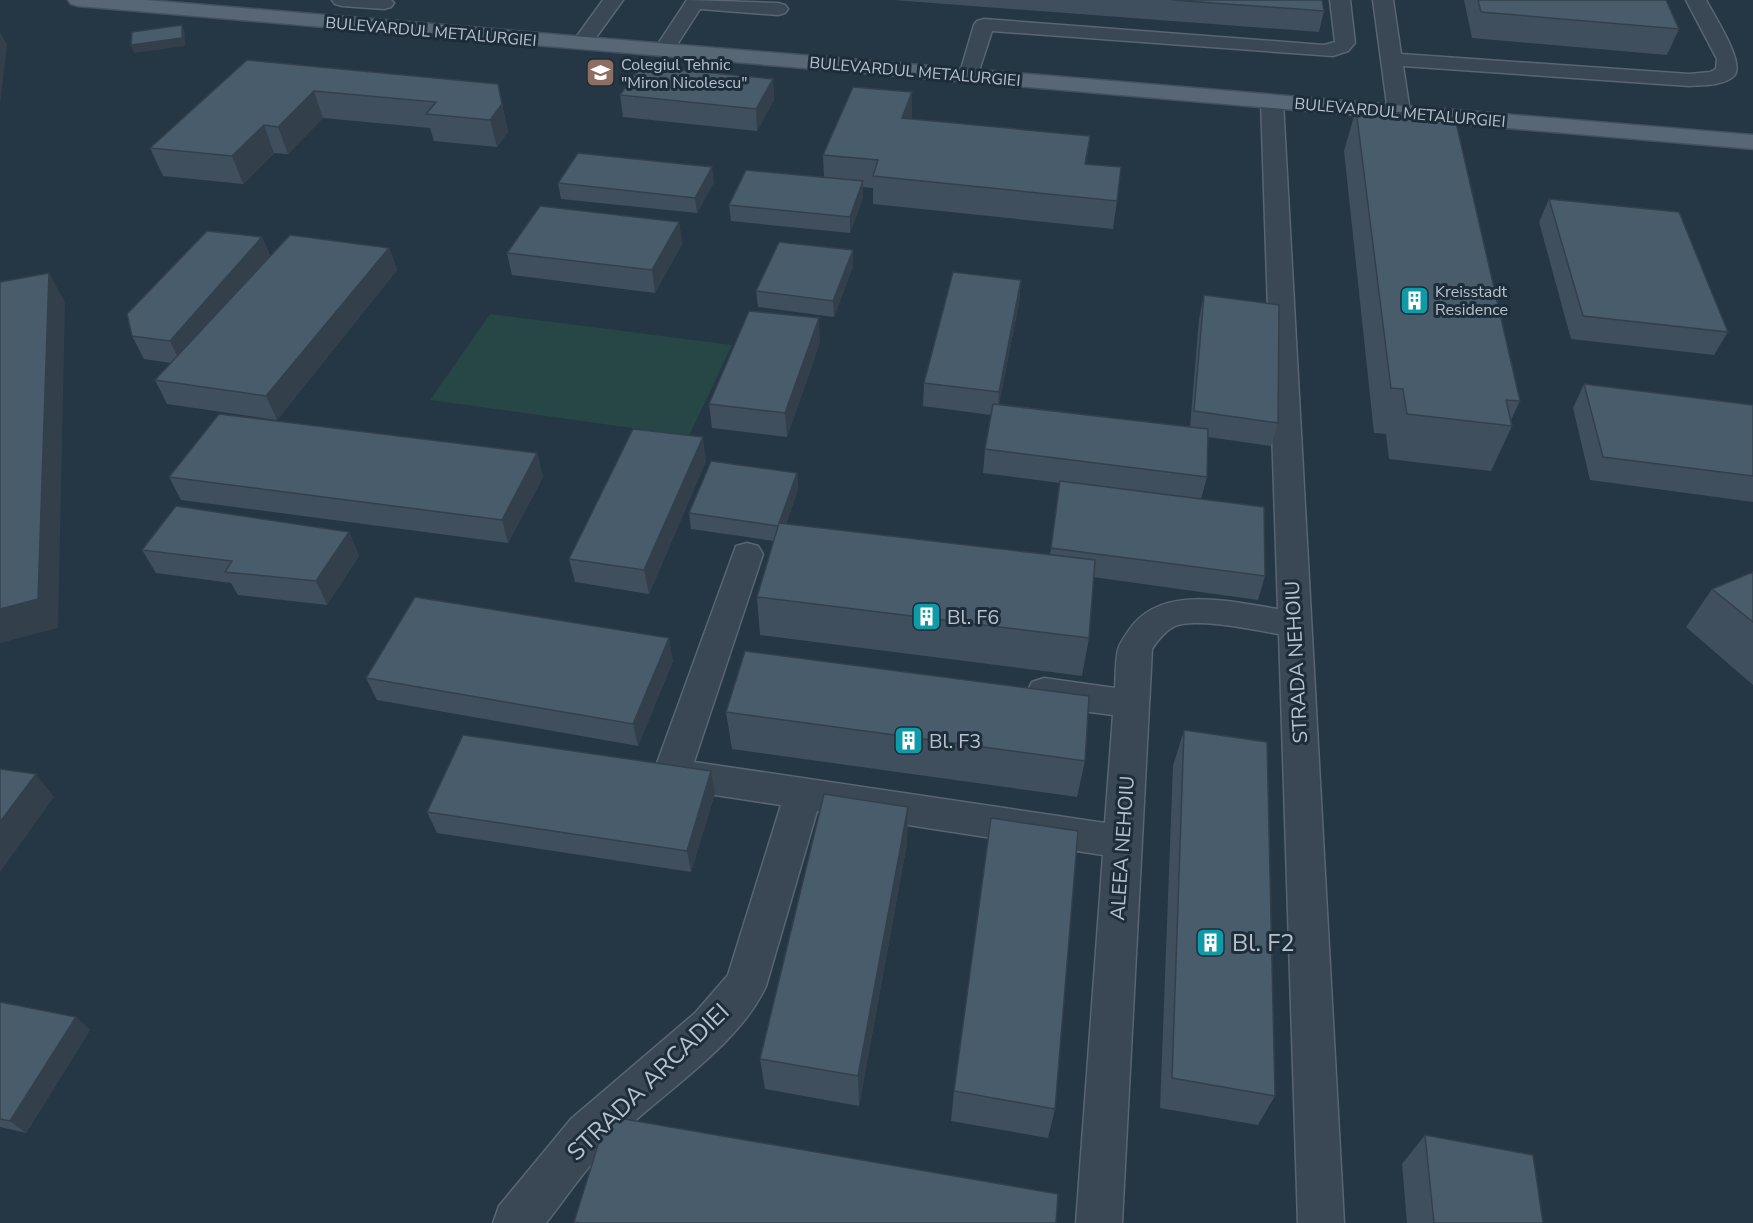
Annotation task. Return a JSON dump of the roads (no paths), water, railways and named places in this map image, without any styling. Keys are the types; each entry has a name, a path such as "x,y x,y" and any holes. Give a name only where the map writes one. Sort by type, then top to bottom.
{"main road":[{"name":"BULEVARDUL METALURGIEI","path":"78,0 1399,112 1449,125 1753,142"}],"street":[{"path":"342,0 385,2"},
{"path":"582,43 613,0"},
{"path":"969,76 984,25 1333,50 1342,47 1345,43 1340,0"},
{"path":"1383,0 1399,112"},
{"path":"1391,59 1689,80 1714,78 1726,72 1727,59 1696,0"},
{"path":"363,25 385,2"},
{"path":"664,50 694,3 778,9"},
{"name":"STRADA NEHOIU","path":"1272,101 1321,1223"},
{"path":"747,554 674,766 682,776 1123,842"},
{"name":"ALEEA NEHOIU","path":"1099,1223 1135,649 1142,635 1155,623 1171,614 1191,611 1294,624"},
{"path":"714,649 749,654"},
{"path":"1016,688 1132,704"},
{"name":"STRADA ARCADIEI","path":"516,1223 587,1135 710,1027 744,986 802,794"}],"place":[{"name":"Colegiul Tehnic \"Miron Nicolescu\"","path":"600,73"},
{"name":"Kreisstadt Residence","path":"1414,300"},
{"name":"Bl. F6","path":"926,617"},
{"name":"Bl. F3","path":"908,741"},
{"name":"Bl. F2","path":"1211,943"}]}
